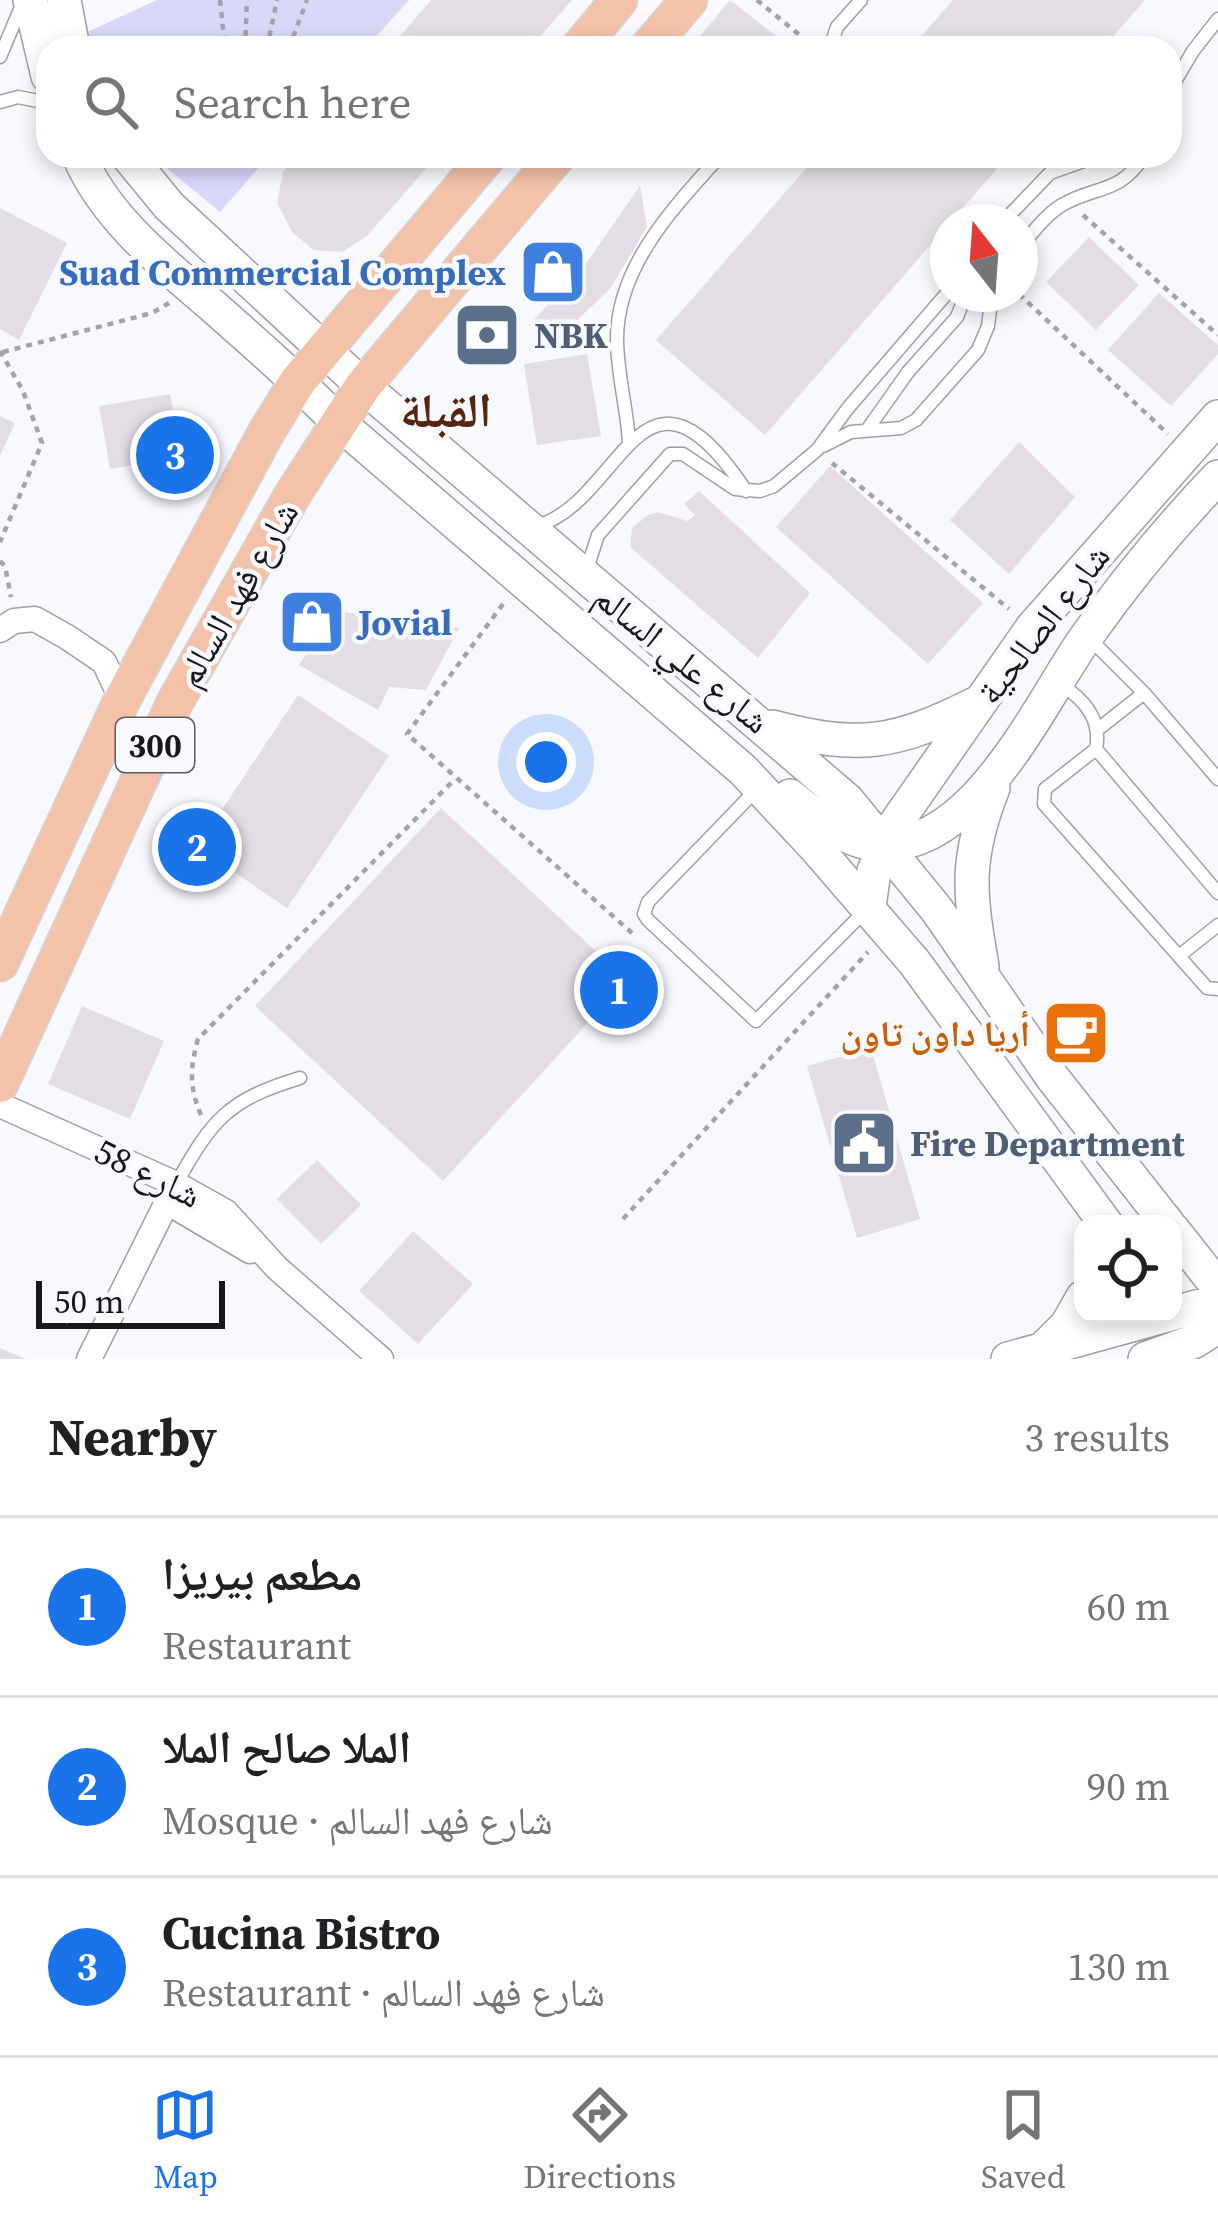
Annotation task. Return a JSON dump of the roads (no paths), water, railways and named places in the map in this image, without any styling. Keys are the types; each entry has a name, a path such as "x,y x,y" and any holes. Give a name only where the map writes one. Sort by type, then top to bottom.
{"main road":[{"path":"26,0 36,36"},
{"path":"64,0 71,36"},
{"path":"588,36 619,0"},
{"path":"658,36 688,0"},
{"name":"شارع علي السالم","path":"85,168 126,227 194,290 338,422 750,779 878,919 1099,1215"},
{"name":"شارع علي السالم","path":"138,168 169,206 363,386 847,800 983,973 1052,1077 1161,1215"},
{"name":"شارع فهد السالم","path":"0,963 122,700 267,431 298,381 478,168"},
{"name":"شارع فهد السالم","path":"0,1084 175,702 292,494 363,386 547,168"},
{"name":"شارع الصالحية","path":"878,919 874,871 908,804 1031,628 1218,417"},
{"name":"شارع الصالحية","path":"885,844 949,822 1003,770 1087,636 1218,477"},
{"path":"761,724 820,740 862,743 893,738 982,700"},
{"path":"983,973 970,868 977,828 1003,770"},
{"path":"750,779 773,783 848,836 885,844"},
{"path":"1016,1104 1052,1077"},
{"path":"1075,1184 1085,1215"},
{"name":"شارع علي السالم","path":"1182,1241 1218,1287"},
{"path":"1145,1359 1200,1336 1218,1301"},
{"path":"1042,1350 1074,1313"},
{"path":"1008,1359 1042,1350 1200,1336"}],"street":[{"path":"7,625 35,619 104,662 122,700"},
{"name":"شارع 58","path":"0,1105 171,1193 277,1268 380,1359"},
{"path":"89,1359 171,1193"}],"lane":[{"path":"0,57 26,0"},
{"path":"834,36 861,0"},
{"path":"1182,70 1218,19"},
{"path":"0,102 18,97 36,101"},
{"path":"629,442 618,354 622,301 639,259 711,168"},
{"path":"1021,204 1050,172 1062,168"},
{"path":"1038,227 1068,202 1120,183 1133,168"},
{"path":"588,582 592,544 664,457 683,454 724,485 746,491 786,479 817,450 931,312"},
{"path":"867,430 900,382 960,312"},
{"path":"817,450 851,432 901,428 916,420 979,350 990,312"},
{"path":"525,528 549,522 570,508 629,442 656,426 685,428 724,461 746,491"},
{"path":"1087,636 1218,779"},
{"path":"1056,681 1087,705 1097,730 1096,749 1218,893"},
{"path":"1097,730 1144,693"},
{"path":"1096,749 1045,789 1044,804 1207,988 1218,989"},
{"path":"750,779 644,909 648,920 755,1022 878,919"},
{"path":"1179,956 1218,925"},
{"path":"171,1193 207,1129 231,1108 267,1088 300,1078"}],"place":[{"name":"Suad Commercial Complex","path":"553,272"},
{"name":"NBK","path":"487,335"},
{"name":"Cucina Bistro","path":"175,455"},
{"name":"Jovial","path":"312,622"},
{"name":"الملا صالح الملا","path":"197,847"},
{"name":"مطعم بيريزا","path":"619,990"},
{"name":"أريا داون تاون","path":"1076,1033"},
{"name":"Fire Department","path":"864,1143"}],"district":[{"name":"القبلة","path":"446,410"}]}
